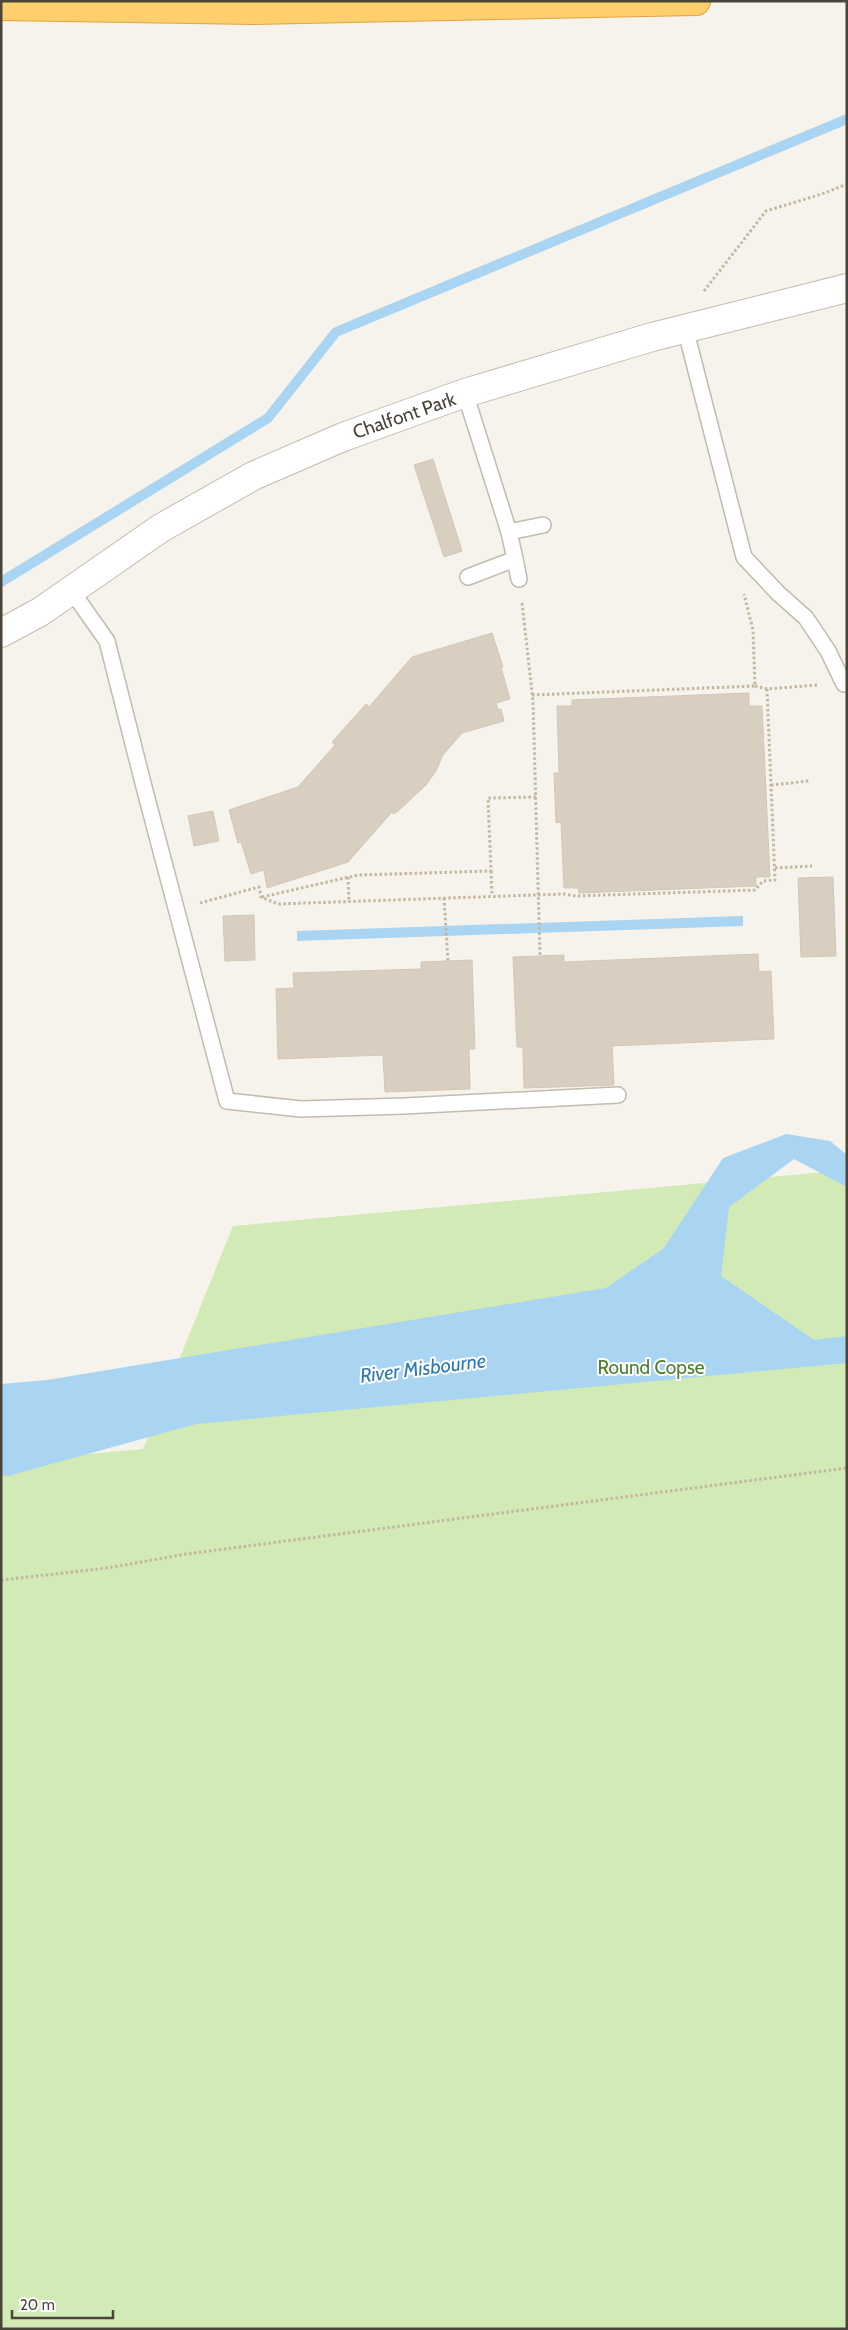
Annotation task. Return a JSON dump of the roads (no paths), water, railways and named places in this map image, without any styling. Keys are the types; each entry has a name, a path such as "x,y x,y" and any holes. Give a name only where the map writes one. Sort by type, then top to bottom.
{"highway":[{"path":"1,6 254,10 696,1"}],"street":[{"name":"Chalfont Park","path":"1,633 40,612 161,528 253,476 343,436 466,393 684,328 847,288"}],"lane":[{"path":"684,328 744,557 778,593 806,618 828,651 841,678"},
{"path":"466,393 509,532 519,578"},
{"path":"509,532 543,525"},
{"path":"468,577 515,559"},
{"path":"72,590 107,641 176,910 228,1101 301,1109 404,1106 618,1095"}],"water":[{"path":"743,916 743,926 297,941 297,931"},
{"name":"River Misbourne","path":"786,1134 830,1141 847,1155 847,1187 794,1159 729,1207 721,1276 814,1340 847,1336 847,1363 196,1424 8,1476 1,1475 1,1384 47,1380 606,1288 664,1248 723,1158"}],"waterway":[{"path":"1,582 268,418 336,332 847,119"}],"park label":[{"name":"Round Copse","path":"651,1367"}]}
